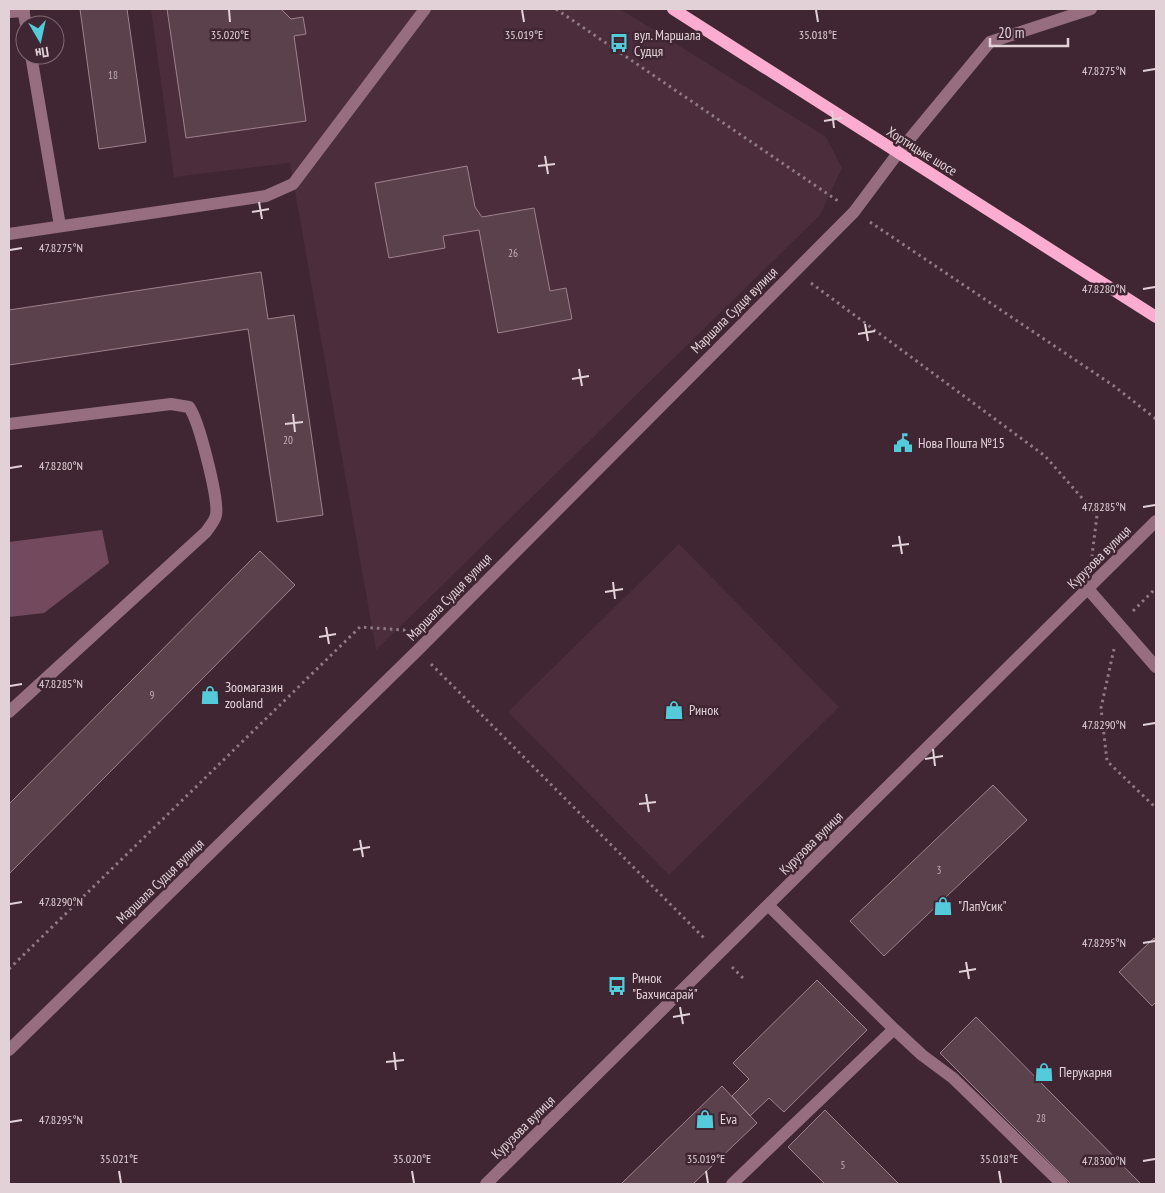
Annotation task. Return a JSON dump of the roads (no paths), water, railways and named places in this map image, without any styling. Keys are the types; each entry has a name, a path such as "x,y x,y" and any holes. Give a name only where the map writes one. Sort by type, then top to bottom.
{"main road":[{"name":"Хортицьке шосе","path":"673,9 1156,317"}],"street":[{"path":"9,234 266,196 293,184 424,9"},
{"name":"Маршала Судця вулиця","path":"9,1050 418,650 854,212 898,153 990,42 1090,9"},
{"path":"9,12 23,10"},
{"path":"34,65 60,226"},
{"path":"9,424 172,404 189,407 199,427 215,502 216,516 206,532 9,712"},
{"name":"Курузова вулиця","path":"486,1184 1156,521"},
{"path":"1088,589 1156,667"},
{"path":"769,906 894,1029 922,1055 953,1078 1062,1184"},
{"path":"732,1184 894,1029"}],"place":[{"name":"вул. Маршала Судця","path":"619,43"},
{"name":"Нова Пошта №15","path":"903,443"},
{"name":"Зоомагазин zooland","path":"210,695"},
{"name":"Ринок","path":"674,710"},
{"name":"\"ЛапУсик\"","path":"943,906"},
{"name":"Ринок \"Бахчисарай\"","path":"617,986"},
{"name":"Перукарня","path":"1044,1072"},
{"name":"Eva","path":"705,1119"}]}
